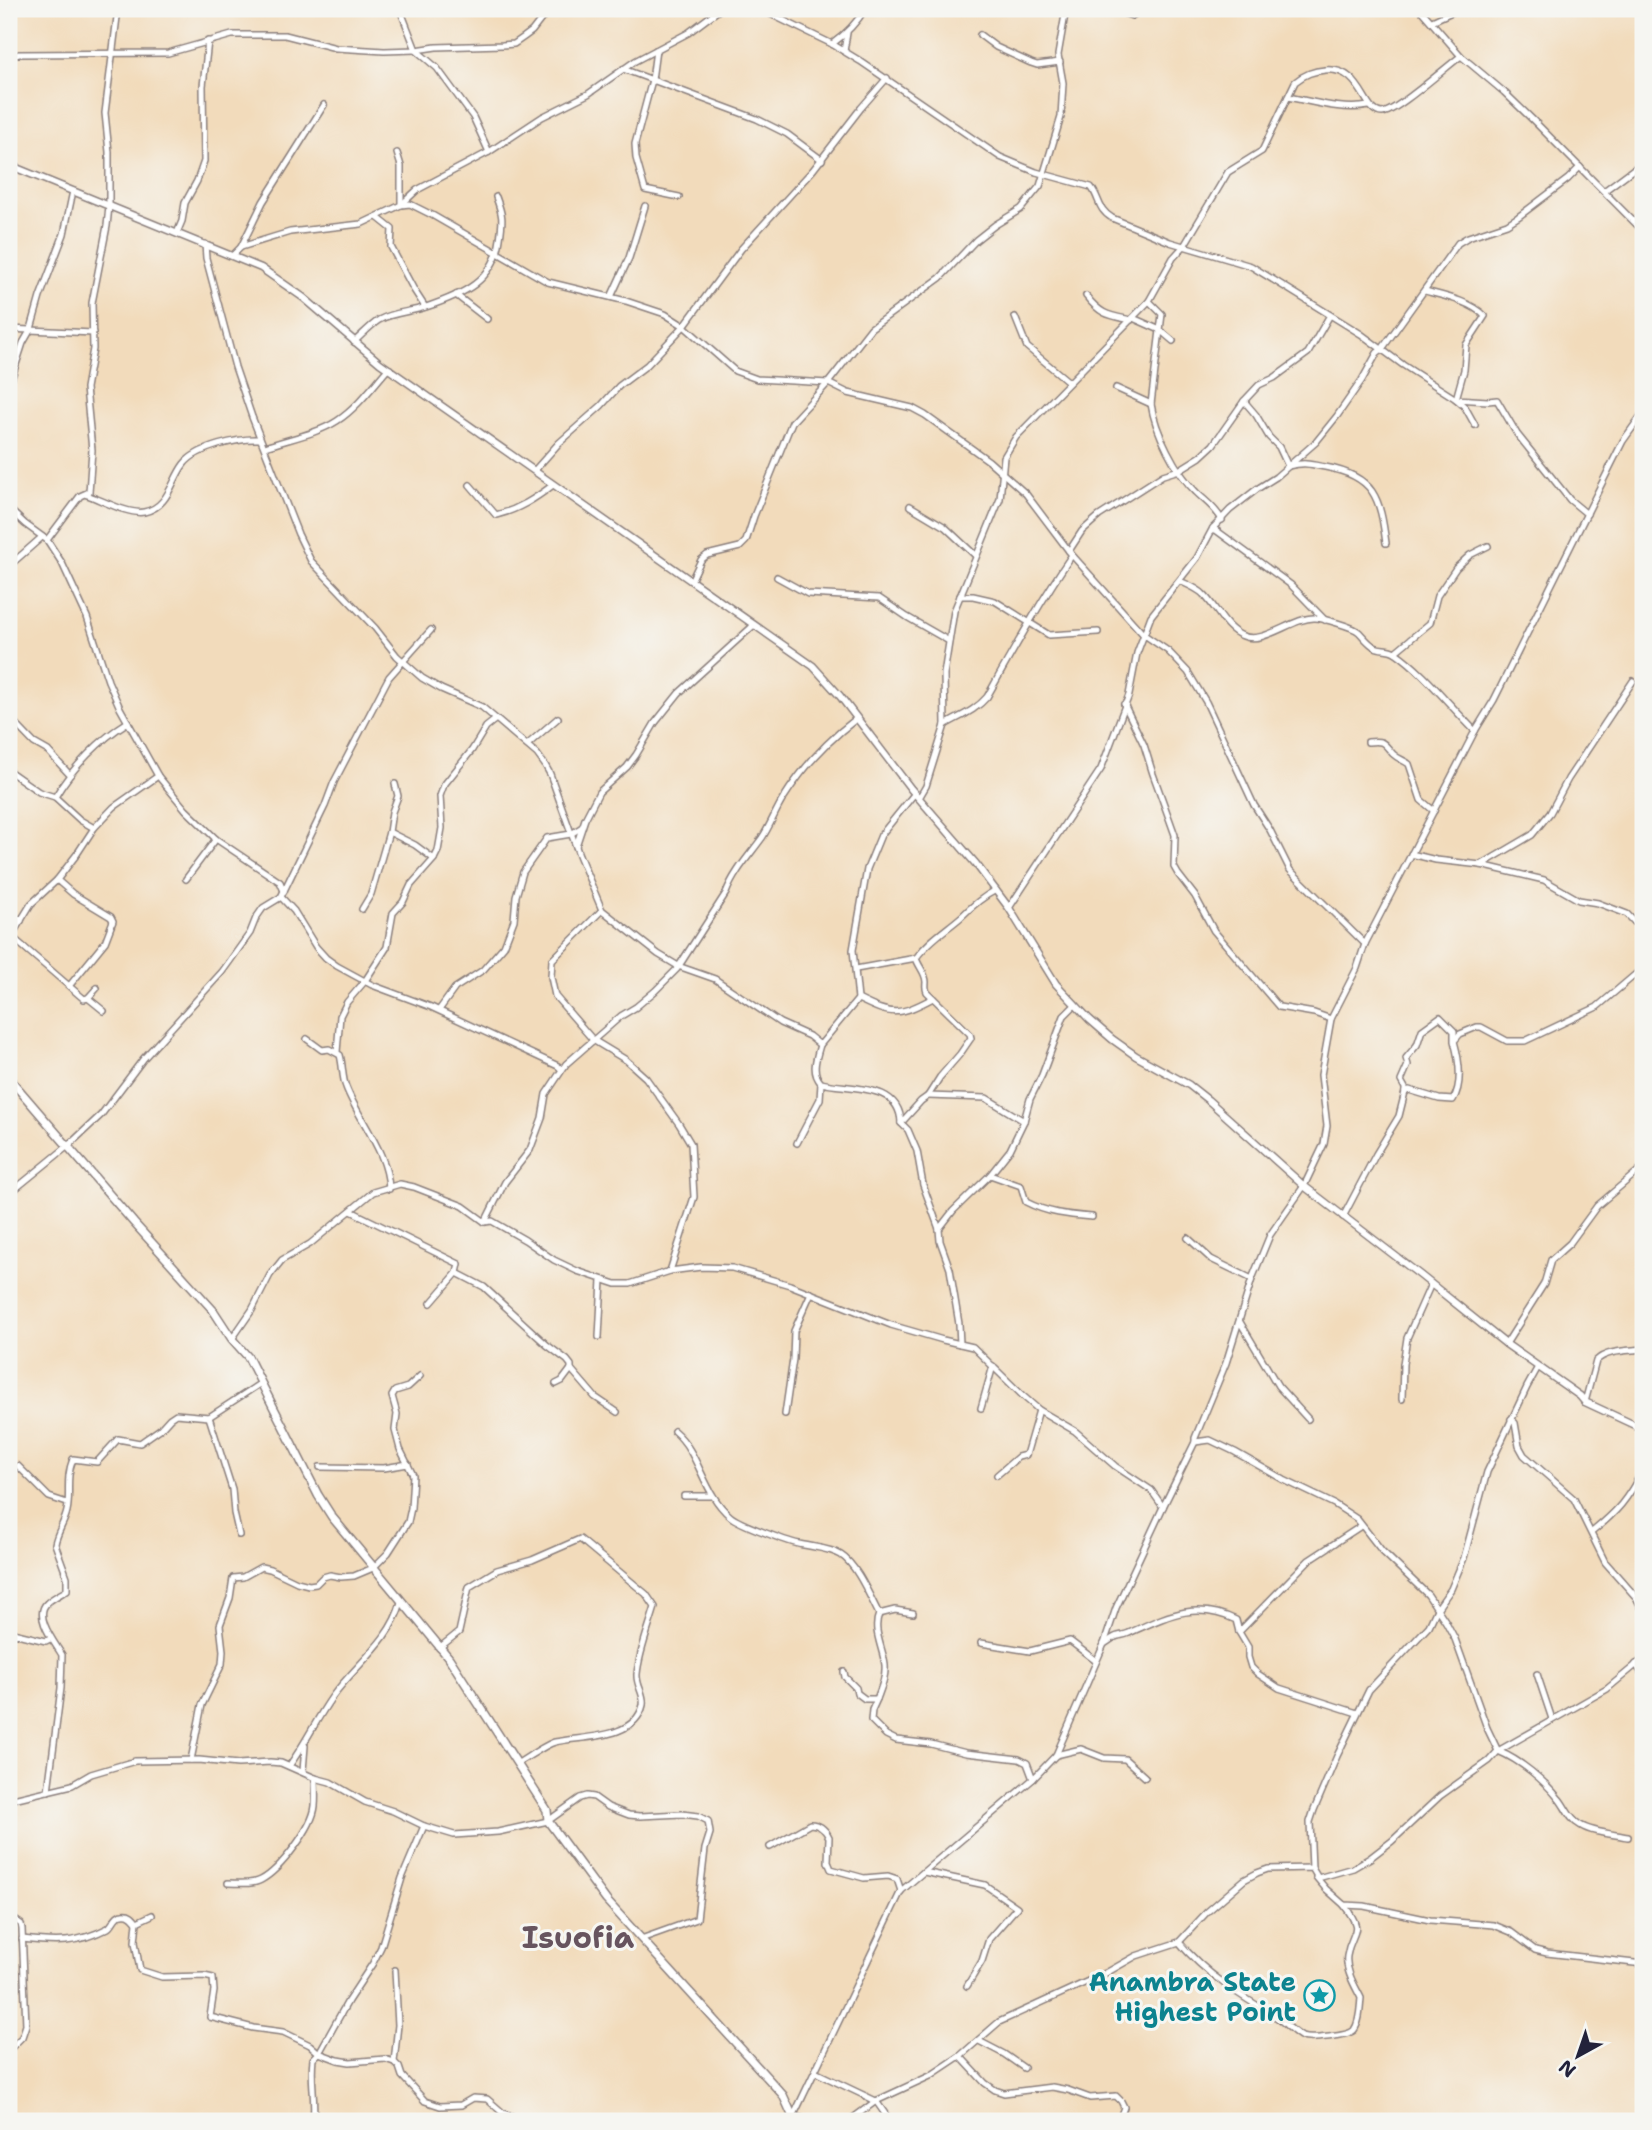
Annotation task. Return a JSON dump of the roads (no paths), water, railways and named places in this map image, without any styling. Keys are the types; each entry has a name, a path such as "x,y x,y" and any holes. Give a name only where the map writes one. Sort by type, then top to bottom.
{"main road":[{"path":"9,1078 213,1310 248,1357 318,1495 332,1517 449,1658 547,1810 548,1821 591,1881 640,1939 783,2095 793,2117 807,2121"}],"street":[{"path":"88,495 92,450 86,388 92,359 92,303 109,205 109,152 105,113 118,9"},
{"path":"400,9 416,50 437,68 473,117 489,152"},
{"path":"9,57 19,54 168,52 232,35 285,35 336,48 383,51 514,44 532,31 549,9"},
{"path":"241,247 290,233 362,224 377,217 401,205 417,190 489,152 542,117 588,94 635,61 688,33 720,9"},
{"path":"760,9 844,51 1000,157 1043,175 1091,187 1097,203 1105,214 1112,218 1140,232 1251,265 1456,399 1465,407 1475,425"},
{"path":"832,44 847,33 865,9"},
{"path":"691,581 701,559 740,547 746,541 792,422 828,383 871,328 940,278 976,240 1021,209 1040,186 1061,117 1063,83 1058,55 1066,9"},
{"path":"1111,9 1132,16 1143,9"},
{"path":"1420,9 1461,55 1504,92 1643,231"},
{"path":"1432,21 1458,9"},
{"path":"844,51 847,33"},
{"path":"980,35 996,47 1031,63 1038,65 1060,62"},
{"path":"177,233 185,203 204,161 203,86 208,41"},
{"path":"656,50 652,80 635,144 636,158 645,190 679,197"},
{"path":"960,1344 954,1285 940,1241 939,1229 923,1185 917,1151 908,1130 901,1123 901,1114 893,1102 879,1093 852,1086 821,1083 815,1077 814,1070 820,1045 858,999 853,950 867,869 881,835 926,786 945,725 944,674 954,611 1000,499 1004,457 1016,437 1149,301 1228,172 1262,151 1296,82 1304,75 1332,69 1357,84 1375,112 1387,112 1461,55"},
{"path":"623,69 757,119 787,134 822,160"},
{"path":"535,470 559,443 620,386 647,365 684,326 741,249 822,160 860,108 887,78"},
{"path":"1288,97 1343,107 1369,106"},
{"path":"233,255 241,247 263,202 324,105"},
{"path":"397,153 401,166 401,205"},
{"path":"1604,191 1643,162"},
{"path":"9,165 233,255 278,278 390,369 813,666 996,890 1056,984 1075,1005 1112,1039 1136,1056 1189,1085 1304,1186 1506,1344 1585,1402 1643,1429"},
{"path":"1009,908 1101,769 1129,695 1143,634 1152,616 1205,546 1213,528 1242,500 1316,442 1338,416 1377,353 1458,243 1507,224 1580,167"},
{"path":"9,386 64,234 73,191"},
{"path":"355,342 379,320 456,295 472,287 485,275 498,254 503,216 496,197"},
{"path":"401,205 410,204 432,215 548,282 659,311 684,326 735,371 757,379 828,383 848,393 912,408 989,461 1026,494 1071,553 1143,634 1168,650 1188,671 1206,702 1254,805 1290,870 1365,944"},
{"path":"611,297 629,258 645,206"},
{"path":"377,217 391,229 391,247 425,307"},
{"path":"205,244 206,258 235,367 260,439 312,562 402,660 422,678 475,703 527,745 545,765 603,910 658,954 678,966 715,979 780,1023 809,1036 820,1045"},
{"path":"1425,290 1465,304 1485,316 1466,345 1464,370 1456,399"},
{"path":"456,295 487,319"},
{"path":"1086,296 1096,309 1160,330 1172,341"},
{"path":"1149,301 1162,314 1151,404 1157,427 1179,470 1195,491 1216,508 1222,520"},
{"path":"945,725 980,705 1031,623 1082,531 1099,516 1163,475 1179,470 1200,457 1259,385 1303,358 1330,315"},
{"path":"1015,317 1027,348 1069,382"},
{"path":"12,330 93,333"},
{"path":"12,330 23,339 23,343"},
{"path":"265,447 338,420 390,369"},
{"path":"1116,388 1151,404"},
{"path":"1456,399 1497,400 1517,434 1570,500 1587,514"},
{"path":"1244,401 1279,447 1288,466"},
{"path":"785,2121 793,2117 901,1891 1033,1779 1056,1755 1104,1644 1116,1608 1195,1442 1226,1363 1252,1279 1270,1235 1304,1186 1324,1144 1326,1126 1321,1075 1331,1019 1357,968 1365,944 1475,731 1494,701 1623,442 1643,413"},
{"path":"9,566 44,539 80,496 84,494 120,508 146,512 165,500 183,466 191,457 220,445 260,439"},
{"path":"1288,466 1306,462 1355,475 1374,494 1382,516 1386,544"},
{"path":"470,485 496,515 528,502 553,485"},
{"path":"910,506 944,527 976,556"},
{"path":"9,509 44,539 62,564 97,641 108,681 158,776 186,810 216,839 280,883 282,894 304,930 326,958 395,995 439,1010 562,1066"},
{"path":"1213,528 1291,585 1316,615 1337,625 1349,626 1373,646 1395,652 1475,731"},
{"path":"1395,652 1430,623 1437,596 1456,568 1470,555 1488,547"},
{"path":"777,577 807,594 879,598 949,641"},
{"path":"1180,581 1204,595 1235,632 1246,638 1256,638 1316,615"},
{"path":"960,596 995,601 1049,635 1098,632"},
{"path":"576,846 598,792 632,761 655,723 678,693 754,625"},
{"path":"9,1194 101,1115 144,1058 222,972 250,933 263,908 282,894 354,742 389,677 431,630"},
{"path":"1481,865 1532,835 1550,813 1568,779 1633,681"},
{"path":"1124,704 1144,745 1175,835 1174,867 1195,896 1214,931 1273,1003 1285,1009 1314,1013 1331,1019"},
{"path":"9,717 34,743 48,751 70,775"},
{"path":"527,745 558,718"},
{"path":"337,1052 340,1016 347,1002 365,981 387,947 393,913 438,851 442,828 440,796 444,785 472,751 486,727 496,719"},
{"path":"485,1222 505,1182 530,1150 542,1118 546,1094 562,1066 655,991 677,969 732,879 763,836 796,778 810,759 856,719"},
{"path":"55,797 70,775 108,734 128,722"},
{"path":"1368,742 1386,744 1396,757 1409,764 1421,800 1434,811"},
{"path":"9,771 39,792 55,797 80,820 94,828"},
{"path":"104,1011 88,998 84,999 10,938 31,904 57,880 94,828 114,807 158,776"},
{"path":"362,909 372,894 389,832 398,796 395,784"},
{"path":"439,1010 455,988 482,970 504,946 514,920 516,896 523,872 547,838 571,834 582,827"},
{"path":"389,832 415,845 434,859"},
{"path":"186,879 216,839"},
{"path":"1411,854 1481,865 1544,880 1578,900 1615,908 1633,919 1643,930"},
{"path":"57,880 113,921 105,942 70,985"},
{"path":"280,883 289,881"},
{"path":"856,969 916,958 938,934 972,905 996,890"},
{"path":"603,910 552,960 551,977 555,996 593,1040 626,1060 646,1078 691,1144 694,1197 670,1271"},
{"path":"9,912 20,921"},
{"path":"901,1123 928,1096 971,1038 924,987 926,979 916,958"},
{"path":"1454,1041 1460,1034 1477,1027 1507,1041 1516,1042 1535,1037 1597,1007 1643,968"},
{"path":"88,998 97,988"},
{"path":"858,999 881,1011 904,1013 933,998"},
{"path":"939,1229 1010,1150 1024,1121 1030,1099 1064,1016 1075,1005"},
{"path":"1440,1017 1454,1031 1458,1067 1455,1097 1448,1101 1406,1089 1401,1081 1408,1065 1406,1058 1417,1045 1422,1030 1440,1017"},
{"path":"307,1039 322,1050 329,1049 340,1055 345,1085 384,1161 389,1189"},
{"path":"797,1143 820,1098 821,1083"},
{"path":"1343,1217 1399,1116 1406,1089"},
{"path":"928,1096 986,1098 1024,1121"},
{"path":"1506,1344 1544,1284 1551,1260 1570,1243 1597,1206 1642,1171"},
{"path":"990,1175 1021,1186 1026,1202 1035,1207 1055,1214 1092,1217"},
{"path":"232,1339 270,1275 282,1260 310,1244 373,1192 400,1184 463,1206 485,1222 492,1221 577,1272 615,1284 630,1284 670,1271 701,1267 732,1268 811,1293 891,1325 973,1347 1040,1410 1075,1430 1115,1465 1151,1490 1163,1507"},
{"path":"351,1212 459,1264 457,1273 431,1303"},
{"path":"1188,1238 1211,1259 1252,1279"},
{"path":"457,1273 484,1287 567,1360 571,1369 595,1396 617,1412"},
{"path":"599,1337 602,1280"},
{"path":"1402,1399 1406,1338 1431,1284"},
{"path":"785,1414 793,1359 793,1331 811,1293"},
{"path":"1240,1322 1278,1386 1308,1419"},
{"path":"1585,1402 1596,1361 1607,1354 1643,1349"},
{"path":"981,1408 993,1366"},
{"path":"1179,1941 1218,1980 1302,2036 1313,2039 1348,2035 1355,2027 1361,1998 1353,1982 1347,1956 1356,1933 1354,1918 1326,1889 1312,1868 1310,1822 1369,1690 1429,1626 1451,1590 1464,1558 1486,1472 1538,1367"},
{"path":"556,1384 562,1381 571,1369"},
{"path":"191,1760 202,1705 222,1664 220,1625 230,1598 233,1578 243,1577 261,1567 309,1585 316,1584 323,1577 330,1575 354,1576 373,1568 388,1553 408,1522 413,1475 395,1430 397,1414 392,1396 395,1391 408,1387 420,1376"},
{"path":"48,1791 61,1688 62,1655 46,1630 42,1611 46,1604 67,1590 67,1577 55,1544 66,1514 67,1486 73,1460 97,1462 118,1438 134,1444 140,1443 176,1415 209,1417 261,1383"},
{"path":"997,1475 1018,1457 1026,1455 1040,1410"},
{"path":"209,1417 232,1489 239,1535"},
{"path":"1511,1419 1515,1423 1519,1446 1524,1455 1574,1499 1605,1562 1636,1597 1643,1611"},
{"path":"674,1431 687,1445 711,1496 733,1519 795,1543 841,1555 849,1562 879,1614 876,1622 885,1676 871,1720 886,1735 896,1741 932,1744 966,1753 1019,1759 1027,1763 1033,1779"},
{"path":"1195,1442 1210,1440 1342,1508 1357,1519 1382,1551 1428,1595 1437,1609 1455,1639 1498,1751 1508,1755 1548,1787 1576,1823 1592,1830 1628,1837"},
{"path":"320,1467 384,1468 408,1464"},
{"path":"18,1466 49,1497 67,1503"},
{"path":"1592,1532 1615,1513 1643,1470"},
{"path":"684,1496 711,1496"},
{"path":"1239,1632 1310,1560 1362,1526"},
{"path":"439,1649 459,1632 469,1587 498,1570 532,1560 580,1539 646,1594 655,1607 637,1678 638,1687 644,1697 635,1721 599,1736 556,1742 518,1763"},
{"path":"289,1766 306,1743 331,1699 351,1673 383,1640 401,1602"},
{"path":"879,1614 895,1610 913,1613"},
{"path":"1104,1644 1169,1615 1187,1611 1209,1612 1232,1618 1248,1647 1251,1667 1258,1674 1279,1688 1357,1713"},
{"path":"9,1632 46,1641 51,1639"},
{"path":"981,1643 1030,1651 1070,1641 1096,1661"},
{"path":"1318,1878 1353,1868 1370,1858 1498,1751 1607,1689 1643,1659"},
{"path":"1636,1664 1643,1675"},
{"path":"844,1672 845,1677 856,1688 856,1693 877,1699"},
{"path":"1537,1674 1552,1719"},
{"path":"303,1772 306,1743"},
{"path":"1056,1755 1081,1749 1104,1758 1125,1759 1145,1777"},
{"path":"9,1800 72,1785 91,1774 135,1761 191,1760 238,1764 270,1762 289,1766 330,1782 365,1802 453,1835 498,1832 548,1821 580,1798 587,1797 594,1797 608,1807 629,1815 682,1814 698,1816 708,1821 710,1833 705,1849 697,1919 640,1939"},
{"path":"228,1883 259,1882 281,1865 304,1832 316,1808 315,1778"},
{"path":"770,1847 810,1824 815,1824 822,1827 830,1837 828,1866 833,1871 864,1878 888,1876 897,1879 901,1891"},
{"path":"313,2121 313,2059 381,1947 402,1878 424,1826"},
{"path":"849,2121 876,2101 930,2076 960,2056 999,2022 1106,1973 1136,1956 1179,1941 1244,1880 1268,1869 1312,1868"},
{"path":"924,1872 985,1885 1017,1907 989,1939 982,1961 967,1986"},
{"path":"1344,1905 1364,1906 1430,1920 1494,1925 1511,1932 1535,1950 1643,1964"},
{"path":"22,1939 69,1942 92,1936 113,1925 117,1916 122,1913 131,1915 136,1922 135,1942 140,1970 162,1977 214,1978 210,2017 283,2032 310,2045 319,2053 338,2060 350,2062 384,2059 394,2062 402,2076 425,2101 451,2106 461,2105 473,2098 487,2099 503,2113 524,2121"},
{"path":"136,1922 152,1915"},
{"path":"9,1916 21,1924 26,2025 22,2037 9,2050"},
{"path":"394,2062 398,2025 395,1970"},
{"path":"979,2041 1024,2068"},
{"path":"960,2056 995,2090 1004,2092 1052,2087 1090,2098 1116,2096 1124,2107 1119,2121"},
{"path":"815,2071 876,2101 890,2121"}],"place":[{"name":"Anambra State Highest Point","path":"1319,1996"}],"district":[{"name":"Isuofia","path":"578,1937"}]}
